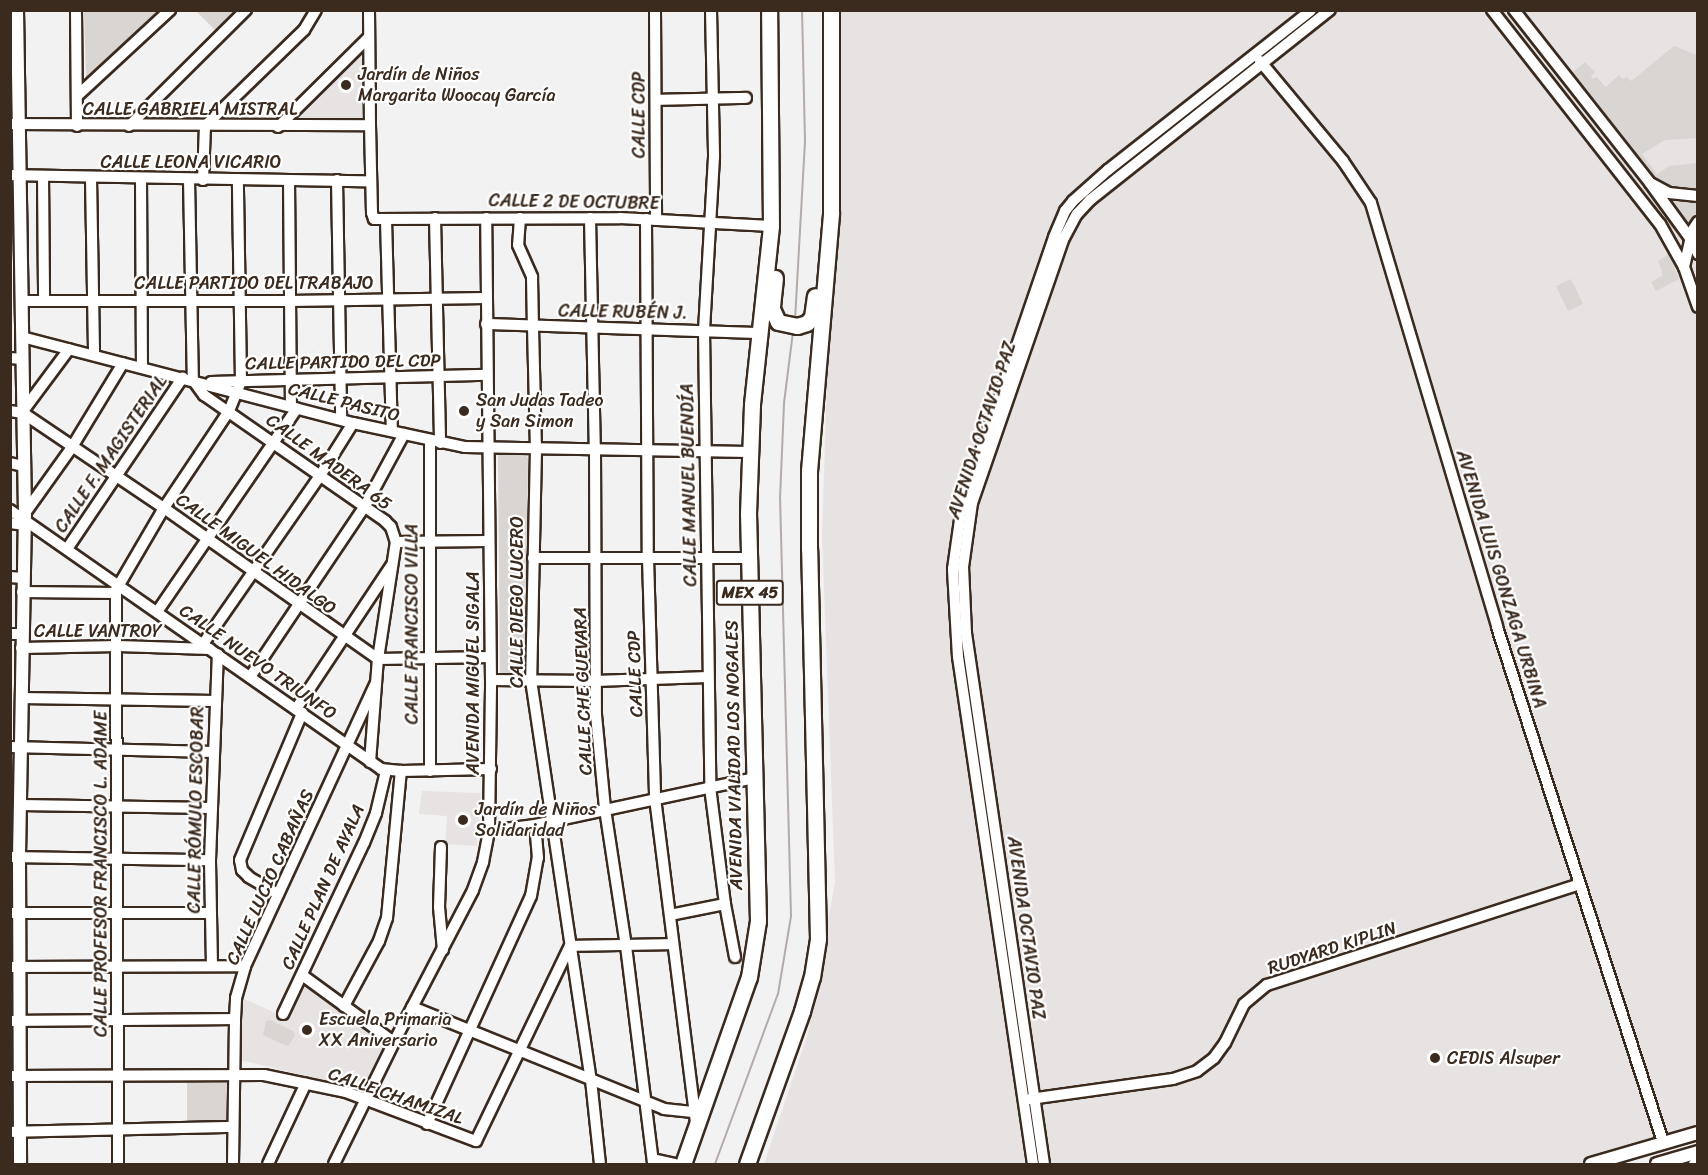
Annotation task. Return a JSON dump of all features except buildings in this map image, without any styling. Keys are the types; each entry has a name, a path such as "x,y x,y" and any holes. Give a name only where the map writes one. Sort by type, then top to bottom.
{"highway":[{"name":"AVENIDA VIALIDAD LOS NOGALES","path":"683,1164 696,1118 749,977 756,945 758,921 749,558 749,452 771,226 769,10"},
{"name":"MEX 45","path":"747,1164 802,1011 812,977 818,938 809,471 831,212 831,10"},
{"path":"771,226 777,240 772,309 778,322 803,326 812,317 819,255 831,212"}],"main road":[{"path":"17,10 14,26 15,222 16,275 22,301 16,318 22,337 16,359 25,519 16,578 22,592 16,634 21,648 15,747 17,801 14,913 15,1132 20,1164"},
{"path":"1591,1164 1698,1132"},
{"path":"1657,1164 1698,1152"}],"street":[{"path":"76,10 77,126"},
{"path":"77,96 170,10"},
{"path":"129,126 246,10"},
{"path":"203,180 205,126 304,30 316,10"},
{"path":"369,10 372,217 381,220 388,300 392,431"},
{"name":"CALLE CDP","path":"655,10 656,100 647,329 648,558 655,798 696,1118"},
{"name":"CALLE MANUEL BUENDÍA","path":"711,10 713,177 708,221 704,330 710,788 725,904 735,957"},
{"name":"AVENIDA OCTAVIO PAZ","path":"1044,1164 1028,1099 958,657 953,569 960,514 1046,259 1065,211 1108,170 1311,10"},
{"name":"AVENIDA OCTAVIO PAZ","path":"1033,1164 1028,1099 966,633 963,567 972,503 1064,238 1077,214 1107,186 1330,10"},
{"path":"1492,10 1665,232 1684,267 1698,308"},
{"path":"1514,10 1694,239 1698,254"},
{"path":"278,127 369,37"},
{"name":"AVENIDA LUIS GONZAGA URBINA","path":"1255,56 1343,161 1371,203 1497,627 1663,1142"},
{"path":"656,100 746,98"},
{"name":"CALLE GABRIELA MISTRAL","path":"14,124 278,127 370,125"},
{"name":"CALLE LEONA VICARIO","path":"15,175 203,180 371,180"},
{"path":"43,176 44,300"},
{"path":"91,178 93,355"},
{"path":"141,178 142,366"},
{"path":"189,179 192,380"},
{"path":"22,592 117,589 164,508 229,411 241,381 238,179"},
{"path":"157,612 274,441 294,407 290,379 289,180"},
{"path":"337,180 341,419"},
{"path":"1650,183 1669,193 1698,196"},
{"name":"CALLE FRANCISCO VILLA","path":"430,771 428,542 439,377 435,218"},
{"name":"AVENIDA MIGUEL SIGALA","path":"334,1164 479,876 489,831 491,680 486,218"},
{"name":"CALLE DIEGO LUCERO","path":"520,218 518,245 532,277 536,449 531,680 591,1080 600,1164"},
{"name":"CALLE 2 DE OCTUBRE","path":"381,220 590,219 708,221 771,226"},
{"name":"CALLE CHE GUEVARA","path":"590,219 595,449 595,681 605,809 626,946 653,1162 674,1164"},
{"path":"1684,267 1698,222"},
{"path":"1665,232 1694,239"},
{"name":"CALLE PARTIDO DEL TRABAJO","path":"22,301 486,298"},
{"name":"CALLE RUBÉN J.","path":"486,324 759,333"},
{"name":"CALLE PASITO","path":"22,337 435,442 489,450 595,449 749,452"},
{"path":"19,412 69,349"},
{"path":"10,523 25,519 123,363"},
{"name":"CALLE PARTIDO DEL CDP","path":"192,380 241,381 487,375"},
{"name":"CALLE MADERA 65","path":"192,380 204,394 365,506 391,527 396,542"},
{"name":"CALLE F. MAGISTERIAL","path":"67,549 116,477 192,380"},
{"name":"CALLE MIGUEL HIDALGO","path":"19,412 164,508 298,606 378,659"},
{"path":"210,649 253,572 321,474 353,423"},
{"path":"250,677 365,506 404,434"},
{"path":"10,463 23,466"},
{"name":"CALLE NUEVO TRIUNFO","path":"10,510 67,549 117,589 157,612 386,771 490,769"},
{"path":"370,762 378,659 396,542 488,541"},
{"path":"533,558 749,558"},
{"path":"278,894 249,877 242,870 240,860 299,711 393,563"},
{"name":"CALLE PROFESOR FRANCISCO L. ADAME","path":"117,589 118,1164"},
{"name":"CALLE VANTROY","path":"21,648 118,646 210,649"},
{"name":"CALLE RÓMULO ESCOBAR","path":"210,649 215,701 210,860 212,966"},
{"path":"378,659 490,657"},
{"path":"491,680 595,681 708,677"},
{"name":"CALLE LUCIO CABAÑAS","path":"233,1164 235,1019 237,998 245,966 375,685"},
{"path":"17,692 116,700 215,701"},
{"path":"15,747 214,752"},
{"name":"CALLE PLAN DE AYALA","path":"282,1014 376,813 386,771"},
{"path":"344,1006 385,928 400,771"},
{"path":"489,831 551,822 754,778"},
{"path":"17,801 117,807 212,808"},
{"path":"376,813 396,816"},
{"path":"427,1124 531,896 538,858 535,825"},
{"path":"441,847 439,907 443,951"},
{"path":"15,857 210,860"},
{"name":"RUDYARD KIPLIN","path":"1028,1099 1173,1079 1197,1071 1214,1058 1220,1050 1244,1004 1267,985 1579,884"},
{"path":"670,915 725,904"},
{"path":"14,913 210,913"},
{"path":"520,1050 570,946 674,944"},
{"path":"15,967 245,966"},
{"path":"302,975 394,1042"},
{"path":"412,1007 664,1109 696,1118"},
{"path":"15,1021 235,1019"},
{"name":"CALLE CHAMIZAL","path":"15,1076 264,1074 367,1099 474,1141 482,1134 520,1050"},
{"path":"268,1164 306,1083"},
{"path":"15,1132 232,1127"}],"shaded area":[{"path":"84,11 159,11 91,76 86,78"},
{"path":"196,11 236,11 216,31"},
{"path":"839,11 1697,11 1697,1130 1587,1164 764,1164 808,1033 835,882 822,535"},
{"path":"1498,11 1503,11 1549,70 1546,72"},
{"path":"1674,46 1697,55 1697,138 1665,140 1642,154 1657,174 1669,166 1697,163 1697,194 1672,190 1653,177 1572,73 1585,62 1595,72 1591,76 1593,79 1596,77 1606,87 1619,75 1622,79 1627,77 1631,81"},
{"name":"Jardín de Niños Margarita Woocay García","path":"360,57 362,58 364,119 361,121 297,120 296,117 300,112"},
{"path":"1561,85 1674,228 1671,229 1559,87"},
{"path":"1670,201 1697,203 1697,213 1689,223"},
{"path":"1669,254 1679,279 1656,291 1651,282 1663,275 1658,261"},
{"path":"1571,279 1583,304 1568,311 1556,286"},
{"path":"523,451 528,458 526,669 524,674 502,674 500,672 498,452"},
{"name":"Jardín de Niños Solidaridad","path":"422,791 481,793 477,846 445,844 447,816 419,814"},
{"name":"Escuela Primaria XX Aniversario","path":"304,982 389,1041 365,1090 240,1060 242,998 287,1018"},
{"path":"270,1020 293,1031 295,1035 290,1044 287,1046 263,1035 266,1021"},
{"path":"187,1081 228,1082 230,1123 187,1124"}],"waterway":[{"path":"795,320 805,141 802,10"},
{"path":"715,1164 778,994 791,916 780,499 784,403 793,332"}],"place":[{"name":"Jardín de Niños Margarita Woocay García","path":"346,85"},
{"name":"San Judas Tadeo y San Simon","path":"464,411"},
{"name":"Jardín de Niños Solidaridad","path":"463,820"},
{"name":"Escuela Primaria XX Aniversario","path":"307,1030"},
{"name":"CEDIS Alsuper","path":"1435,1058"}]}
